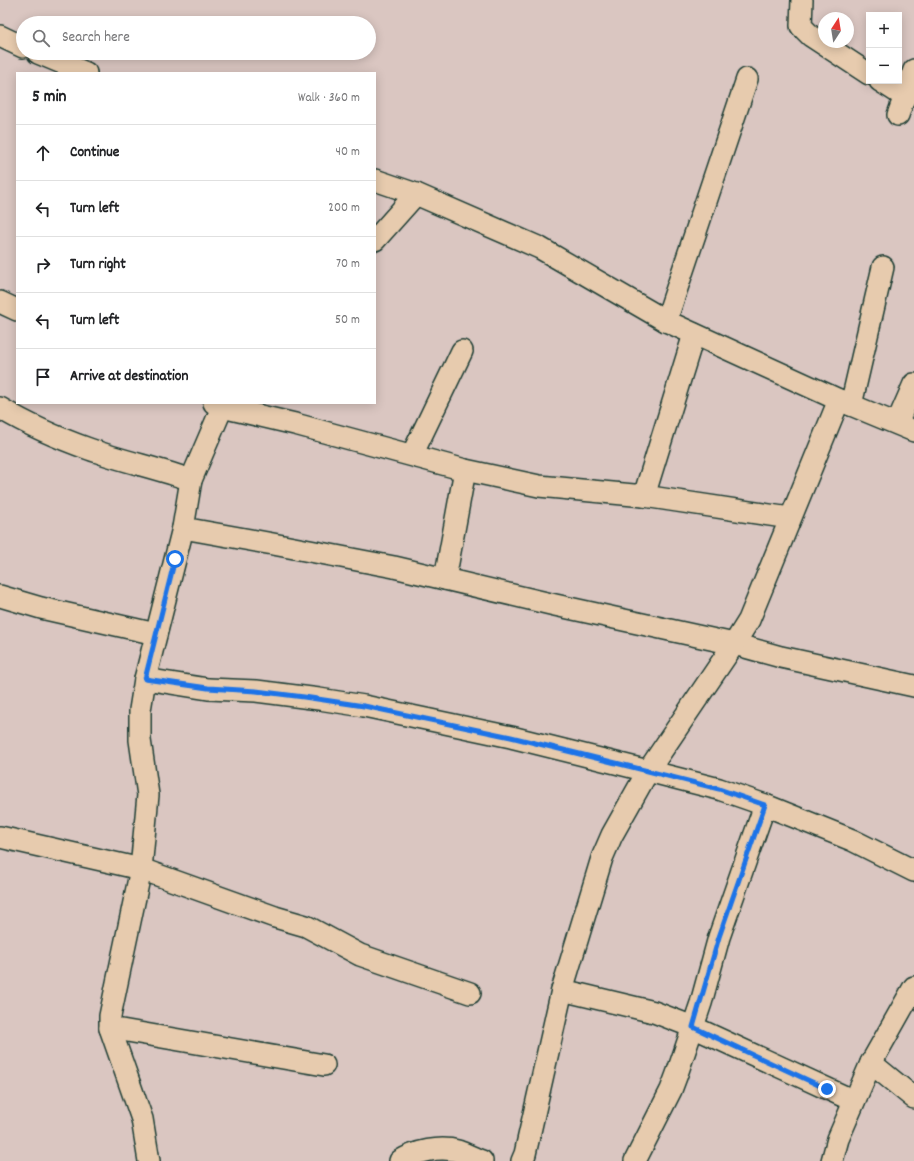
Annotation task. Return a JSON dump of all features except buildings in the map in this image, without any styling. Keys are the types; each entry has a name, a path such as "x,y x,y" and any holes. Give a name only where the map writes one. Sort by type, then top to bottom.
{"street":[{"path":"802,0 802,26 811,36 866,72"},
{"path":"0,36 16,44"},
{"path":"55,60 84,72"},
{"path":"883,84 902,106 914,70"},
{"path":"666,321 747,79"},
{"path":"376,180 416,194 540,248 666,321 845,402 905,427 914,384"},
{"path":"376,239 416,194"},
{"path":"522,1161 525,1154 562,990 602,858 612,835 648,771 749,620 790,518 845,402 883,267"},
{"path":"0,302 16,310"},
{"path":"644,496 694,334"},
{"path":"412,455 462,351"},
{"path":"149,1161 142,1119 110,1028 110,1016 141,869 148,795 140,740 140,710 145,679 183,528 191,480 220,404 465,470 539,486 644,496 790,518"},
{"path":"0,408 22,421 89,449 167,471 191,480"},
{"path":"445,580 465,470"},
{"path":"183,528 394,567 555,605 734,644 780,657 914,686"},
{"path":"0,596 41,608 156,634"},
{"path":"145,679 208,688 256,691 364,706 511,737 648,771 719,789 765,805 852,840 914,871"},
{"path":"635,1161 671,1090 693,1027 719,937 765,805"},
{"path":"0,836 141,869 306,926 360,955 470,993"},
{"path":"562,990 654,1012 693,1027 854,1101"},
{"path":"832,1161 838,1139 872,1063 912,994"},
{"path":"110,1028 324,1065"},
{"path":"872,1063 914,1098"},
{"path":"400,1161 420,1152 447,1149 458,1151 482,1161"}],"route":[{"path":"175,559 145,679 208,688 256,691 364,706 511,737 719,789 765,805 719,937 693,1027 827,1089"}]}
